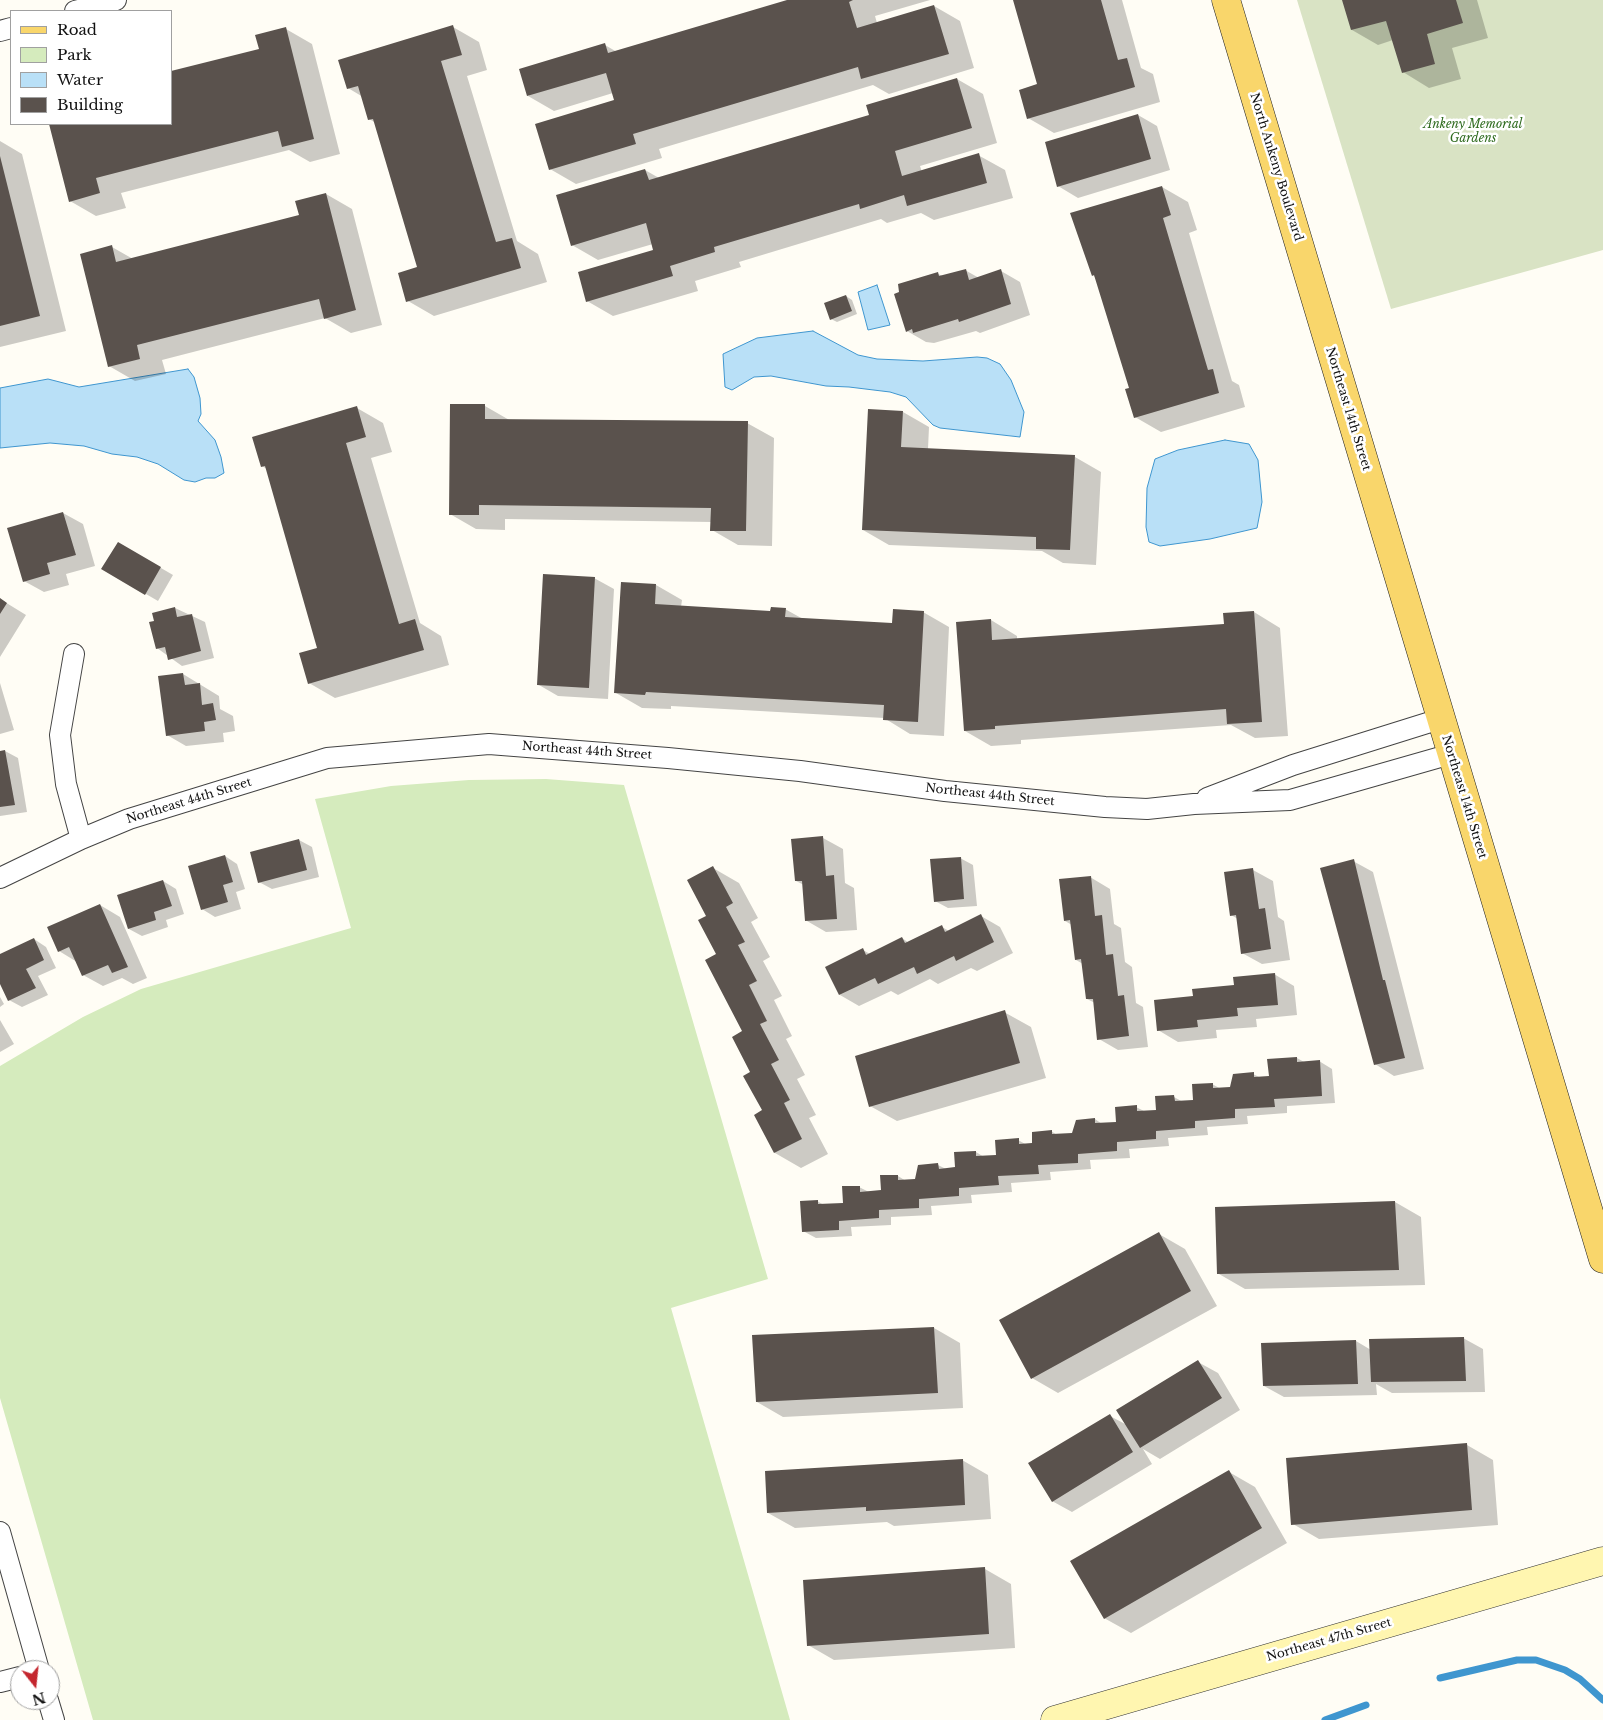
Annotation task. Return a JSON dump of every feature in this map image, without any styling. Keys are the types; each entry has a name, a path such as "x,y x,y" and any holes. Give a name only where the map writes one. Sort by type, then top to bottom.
{"main road":[{"name":"North Ankeny Boulevard","path":"1226,0 1326,335"},
{"name":"Northeast 14th Street","path":"1326,335 1603,1259"}],"street":[{"path":"79,10 116,0"},
{"path":"74,654 60,735 66,784 81,839"},
{"name":"Northeast 44th Street","path":"1194,804 1293,765 1440,719"},
{"name":"Northeast 44th Street","path":"0,878 81,839 129,819 328,758 489,744 668,758 1105,808 1147,808 1290,800 1451,754"},
{"path":"0,1532 36,1660"},
{"name":"Northeast 47th Street","path":"1061,1719 1603,1560"}],"green space":[{"name":"Ankeny Memorial Gardens","path":"1297,0 1603,0 1603,250 1391,309"},
{"path":"546,779 624,785 768,1279 671,1308 790,1720 93,1720 0,1398 0,1066 83,1017 141,989 351,928 315,799 391,786 469,780"}],"water":[{"path":"877,285 890,325 868,330 858,292"},
{"path":"813,331 858,355 877,359 923,361 977,357 987,358 1000,364 1011,380 1024,412 1020,437 940,428 933,425 906,397 890,392 826,386 771,376 754,377 732,390 725,387 723,354 757,338"},
{"path":"188,369 194,377 200,398 201,414 198,421 215,440 221,457 224,473 215,478 206,478 195,482 184,480 158,464 137,457 112,454 84,446 50,443 0,448 0,388 48,379 79,387"},
{"path":"1225,440 1249,444 1258,460 1262,502 1257,528 1210,539 1160,546 1149,542 1146,527 1147,488 1155,459 1178,450"}],"building":[{"path":"787,0 853,0 849,2 857,28 934,5 949,54 861,79 858,67 633,134 636,144 549,170 535,124 614,100 606,73 527,96 519,69 605,43 608,53"},
{"path":"1013,0 1101,0 1118,60 1127,58 1135,87 1027,119 1019,90 1037,84"},
{"path":"1342,0 1456,0 1463,23 1427,34 1435,64 1402,73 1386,21 1351,30"},
{"path":"453,25 462,55 441,61 496,242 512,238 521,268 406,302 398,273 417,267 373,119 368,120 358,86 347,89 338,60"},
{"path":"286,27 314,139 282,147 278,131 96,178 100,193 69,202 49,125 172,125 172,71 259,49 255,35"},
{"path":"957,78 972,128 895,151 902,176 979,153 987,183 907,206 904,195 860,209 859,204 714,247 715,252 670,266 673,276 586,302 578,272 653,250 646,223 571,246 556,195 645,169 649,180 869,115 866,105"},
{"path":"1138,114 1151,159 1057,187 1045,142"},
{"path":"0,156 40,316 0,326"},
{"path":"1162,186 1171,215 1163,218 1208,370 1213,369 1219,393 1134,418 1125,389 1129,388 1094,275 1092,276 1070,213"},
{"path":"326,193 356,310 324,319 319,299 137,345 140,359 108,367 80,254 112,245 116,262 299,215 295,201"},
{"path":"966,269 969,280 1001,269 1011,304 959,322 958,319 913,333 912,329 906,332 894,294 899,292 898,284 938,272 939,276"},
{"path":"846,295 852,311 830,320 824,303"},
{"path":"450,404 485,404 485,419 748,421 746,531 710,531 711,508 479,505 479,515 449,515"},
{"path":"357,406 366,437 346,443 399,624 415,619 424,650 308,684 299,653 317,648 265,466 261,467 252,437"},
{"path":"868,409 903,411 901,447 1075,455 1070,550 1036,549 1036,537 862,530"},
{"path":"63,512 76,555 47,563 50,574 23,582 7,528"},
{"path":"118,542 161,567 145,595 101,569"},
{"path":"543,574 595,577 589,688 537,685"},
{"path":"621,582 656,584 655,604 770,611 771,607 786,608 785,617 892,623 893,609 924,611 918,722 883,720 884,705 646,692 645,695 614,693"},
{"path":"0,598 7,603 0,614"},
{"path":"175,607 177,617 192,614 201,651 168,660 165,647 156,649 149,622 154,621 152,613"},
{"path":"1254,611 1262,722 1227,724 1226,709 995,726 995,729 964,731 956,622 991,619 992,640 1224,624 1223,613"},
{"path":"183,673 185,685 200,683 202,705 213,703 216,720 204,722 205,731 166,736 158,676"},
{"path":"5,750 15,805 0,807 0,751"},
{"path":"823,836 826,876 834,875 837,919 805,921 802,881 795,881 791,839"},
{"path":"299,839 307,870 258,883 250,852"},
{"path":"225,855 233,882 223,885 228,902 201,910 188,866"},
{"path":"961,857 964,899 934,902 930,859"},
{"path":"1354,859 1383,980 1385,980 1405,1058 1374,1065 1320,868"},
{"path":"713,866 733,903 726,907 745,942 738,945 757,981 749,985 767,1021 760,1024 779,1060 771,1064 790,1100 784,1103 802,1139 774,1153 754,1115 762,1110 743,1076 750,1072 732,1037 742,1031 705,960 716,954 698,920 706,916 687,880"},
{"path":"1253,868 1259,909 1265,908 1271,949 1241,954 1236,915 1230,916 1224,872"},
{"path":"1091,876 1095,916 1102,915 1106,955 1113,954 1118,996 1124,995 1129,1036 1097,1040 1093,999 1086,999 1081,959 1075,960 1070,920 1064,921 1059,879"},
{"path":"163,880 172,906 154,912 156,920 128,929 117,895"},
{"path":"100,904 128,967 112,973 108,965 82,976 69,947 58,952 47,927"},
{"path":"981,914 994,942 956,961 954,956 917,974 914,967 878,984 875,978 839,995 825,967 863,948 866,955 902,937 905,943 942,925 945,932"},
{"path":"34,938 44,960 26,969 36,988 8,1001 0,984 0,954"},
{"path":"1275,973 1278,1005 1237,1008 1238,1016 1197,1020 1198,1027 1157,1031 1154,1000 1193,996 1192,989 1234,985 1233,977"},
{"path":"1005,1010 1020,1063 869,1107 855,1056"},
{"path":"1297,1057 1297,1062 1320,1060 1322,1096 1274,1099 1275,1107 1235,1109 1235,1118 1195,1121 1195,1128 1156,1131 1156,1139 1117,1142 1117,1151 1078,1154 1078,1163 1038,1165 1039,1174 998,1176 999,1185 959,1188 959,1196 919,1199 919,1208 879,1210 879,1218 839,1221 839,1230 802,1232 800,1201 818,1200 818,1204 843,1203 842,1186 860,1186 860,1192 881,1190 880,1175 898,1175 898,1180 915,1179 918,1165 938,1163 939,1169 955,1167 954,1152 976,1151 976,1156 996,1155 995,1140 1019,1138 1019,1144 1032,1143 1032,1132 1052,1130 1052,1134 1072,1133 1076,1120 1095,1118 1095,1123 1116,1122 1115,1107 1137,1105 1137,1111 1156,1110 1155,1096 1174,1095 1175,1101 1193,1100 1192,1084 1213,1083 1213,1088 1230,1087 1233,1074 1254,1072 1254,1077 1269,1076 1267,1059"},
{"path":"1395,1201 1399,1270 1217,1274 1215,1207"},
{"path":"1159,1232 1191,1291 1031,1379 999,1320"},
{"path":"934,1327 938,1393 756,1402 752,1335"},
{"path":"1464,1337 1466,1381 1371,1382 1369,1339"},
{"path":"1356,1340 1358,1384 1263,1386 1261,1343"},
{"path":"1198,1360 1222,1398 1140,1448 1116,1410"},
{"path":"1110,1414 1133,1452 1052,1502 1028,1463"},
{"path":"1467,1443 1472,1510 1291,1525 1286,1458"},
{"path":"963,1459 965,1505 866,1511 866,1507 767,1513 765,1471"},
{"path":"1229,1470 1262,1528 1104,1619 1070,1561"},
{"path":"985,1567 989,1634 807,1646 803,1580"}],"waterway":[{"path":"1440,1678 1517,1660 1536,1660 1565,1670 1580,1679 1603,1700"},
{"path":"1325,1720 1366,1705"}]}
